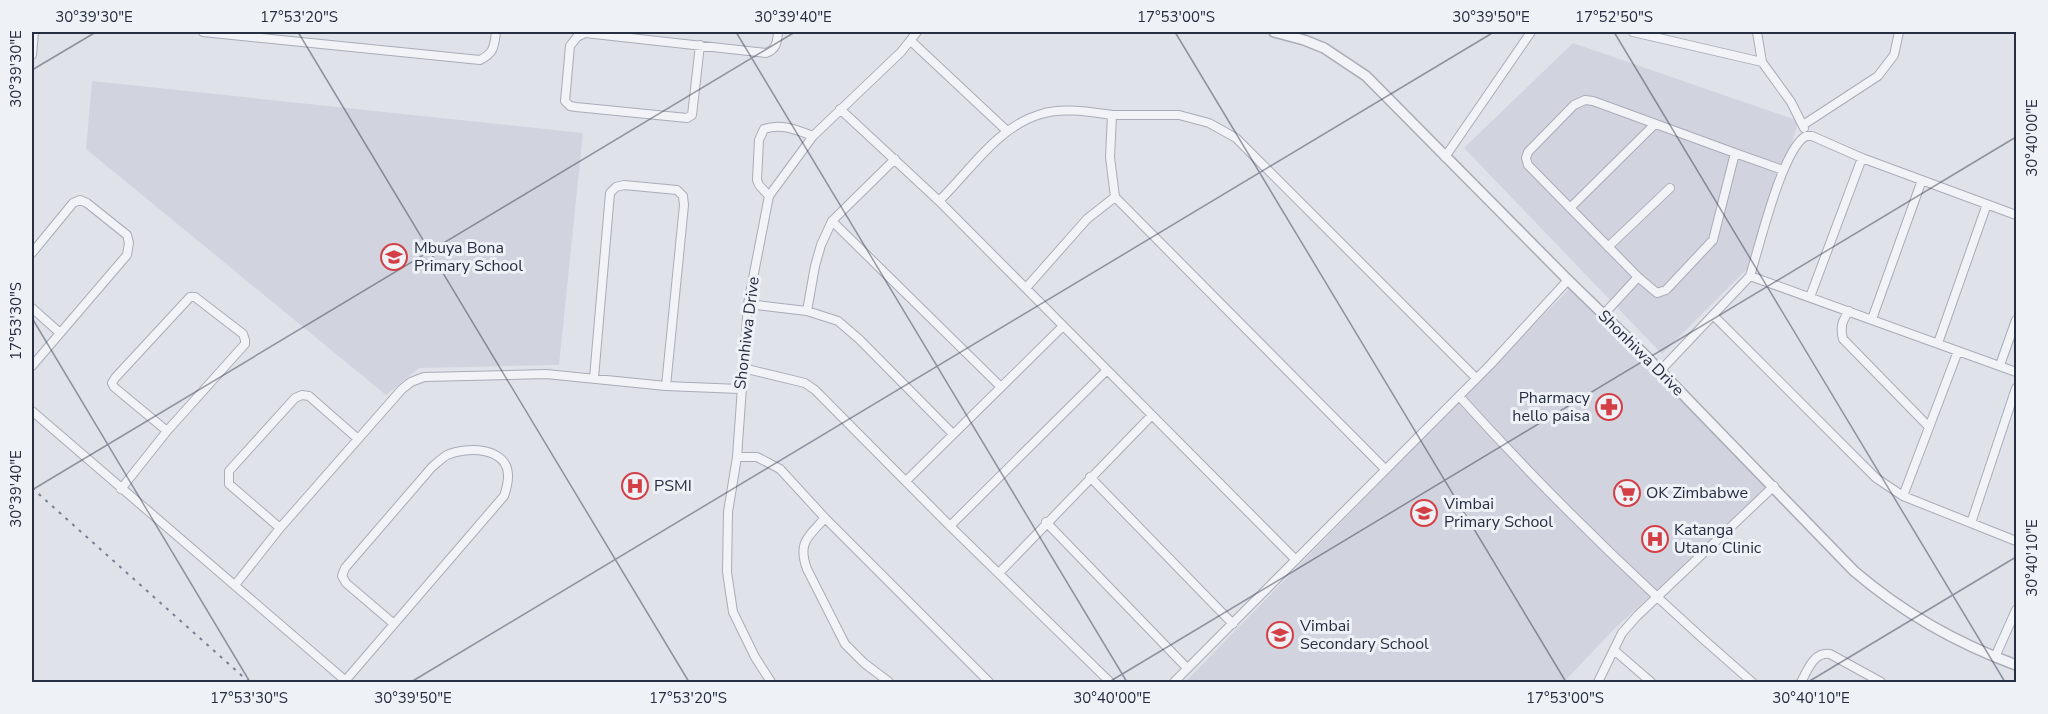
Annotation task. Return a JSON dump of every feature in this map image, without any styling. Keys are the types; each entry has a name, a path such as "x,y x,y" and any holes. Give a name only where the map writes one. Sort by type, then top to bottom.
{"street":[{"path":"32,55 34,32"},
{"path":"203,32 480,60 489,55 494,46 496,32"},
{"path":"700,45 692,115 687,118 576,107 570,106 566,101 570,46 577,37 585,33 700,45 766,53 776,46 778,32"},
{"name":"Shonhiwa Drive","path":"771,682 755,657 733,612 727,572 728,512 737,458 740,389 748,304 769,196 813,136 911,41 917,32"},
{"name":"Shonhiwa Drive","path":"1274,32 1280,32 1324,48 1366,76 1774,486 1854,571 1879,592 1944,634 2016,665"},
{"path":"1445,157 1531,32"},
{"path":"1633,32 1762,62"},
{"path":"1756,32 1762,62 1791,102 1806,136"},
{"path":"1803,125 1878,76 1894,55 1899,32"},
{"path":"911,41 1006,130"},
{"path":"1735,153 1713,240 1661,294 1638,277 1608,247 1528,165 1526,158 1528,152 1574,105 1589,100 1783,170"},
{"path":"840,109 939,201 1296,561"},
{"path":"939,201 1006,130 1041,114 1089,112 1112,115 1179,115 1209,123 1236,138 1476,378"},
{"path":"1112,115 1110,157 1115,197 1385,469"},
{"path":"1570,208 1655,124"},
{"path":"769,196 757,180 759,140 764,129 771,126 789,127 813,136"},
{"path":"1660,371 1750,276 1783,170 1797,144 1806,136 1812,136 1862,158 2016,215"},
{"path":"1810,297 1862,158"},
{"path":"807,311 815,266 821,245 832,221 895,159"},
{"path":"1872,319 1922,180"},
{"path":"594,378 610,193 616,187 624,185 677,190 682,196 684,205 666,386"},
{"path":"1608,247 1670,189"},
{"path":"1026,288 1087,219 1115,197"},
{"path":"32,253 73,203 80,200 127,235 129,243 127,255 32,366"},
{"path":"1938,343 1987,204"},
{"path":"832,221 1001,387"},
{"path":"1750,276 2016,372"},
{"path":"1604,314 1638,277"},
{"path":"1174,682 1459,396 1568,280"},
{"path":"121,489 167,431 244,344 243,334 195,297 184,300 112,383 167,431"},
{"path":"748,304 807,311 838,321 953,434"},
{"path":"32,308 60,333"},
{"path":"1849,311 1843,320 1841,329 1843,339 1929,427"},
{"path":"1713,315 1876,478 1903,496 2016,541"},
{"path":"2000,365 2016,320"},
{"path":"906,481 1063,326"},
{"path":"1903,496 1958,351"},
{"path":"743,368 805,383 815,390 1110,682"},
{"path":"950,526 1107,370"},
{"path":"235,585 280,528 402,389 411,382 424,377 546,374 666,386 740,389"},
{"path":"1971,523 2016,388"},
{"path":"280,528 229,484 229,471 294,398 302,395 309,396 358,439"},
{"path":"1459,396 1497,438 1658,598 1752,682"},
{"path":"32,411 346,682 504,496 508,475 498,456 488,451 467,451 445,456 432,467 345,568 342,576 346,583 394,624"},
{"path":"999,573 1152,415"},
{"path":"737,458 757,457 780,469 825,518 989,682"},
{"path":"1090,477 1233,624"},
{"path":"1598,682 1622,633 1637,616 1774,486"},
{"path":"825,518 805,539 804,560 807,569 845,644 864,663 889,682"},
{"path":"1046,522 1187,668"},
{"path":"1995,657 2016,610"},
{"path":"1614,650 1650,682"},
{"path":"1801,682 1815,657 1823,653 1830,654 1877,681"}],"shaded area":[{"path":"1573,43 1799,121 1752,264 1662,354 1464,148"},
{"name":"Mbuya Bona Primary School","path":"92,81 583,133 559,365 419,368 386,395 86,149"},
{"path":"1570,288 1769,488 1614,629 1564,682 1185,682"}],"railway":[{"path":"32,488 249,682"}],"place":[{"name":"Mbuya Bona Primary School","path":"394,257"},
{"name":"Pharmacy hello paisa","path":"1609,407"},
{"name":"PSMI","path":"635,486"},
{"name":"OK Zimbabwe","path":"1627,493"},
{"name":"Vimbai Primary School","path":"1424,513"},
{"name":"Katanga Utano Clinic","path":"1655,539"},
{"name":"Vimbai Secondary School","path":"1280,635"}]}
